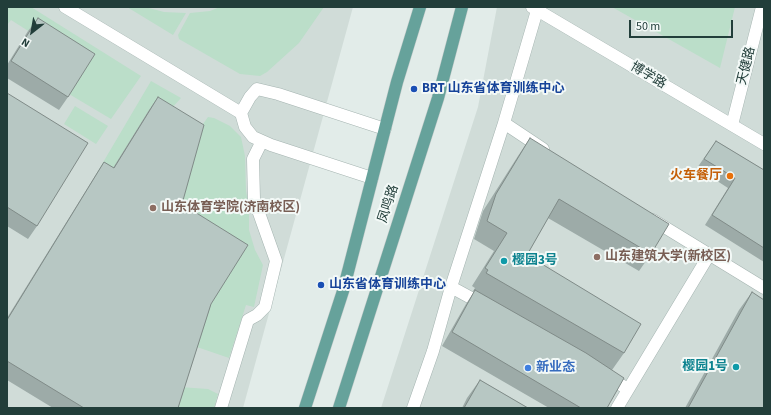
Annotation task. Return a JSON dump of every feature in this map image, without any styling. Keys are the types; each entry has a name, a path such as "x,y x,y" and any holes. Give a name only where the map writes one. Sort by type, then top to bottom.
{"main road":[{"name":"凤鸣路","path":"305,408 343,291 385,129 420,7"},
{"name":"凤鸣路","path":"339,408 438,98 462,7"}],"street":[{"path":"65,7 241,113 245,127 253,137 271,145 372,178"},
{"name":"天健路","path":"732,125 762,7"},
{"path":"413,408 433,351 451,287 504,124 536,8"},
{"name":"博学路","path":"536,8 764,144"},
{"path":"241,113 250,97 257,89 278,94 385,129"},
{"path":"504,124 556,157"},
{"path":"221,408 248,320 257,315 265,307 276,260 254,199 253,159 262,141"},
{"path":"646,215 764,288"},
{"path":"617,408 709,255"},
{"path":"451,287 492,310"},
{"path":"598,372 628,389"}],"shaded area":[{"name":"山东体育学院(济南校区)","path":"7,7 353,7 243,408 7,408"},
{"name":"山东建筑大学(新校区)","path":"497,7 764,7 764,408 381,408 478,107"}],"green space":[{"path":"7,7 31,7 141,76 111,119 69,94 85,67 11,20 7,25"},
{"path":"127,7 145,7 164,12 186,13 173,35"},
{"path":"220,7 324,7 299,43 267,72 260,76 240,74 179,39 178,35 190,13 210,11"},
{"path":"612,7 735,7 720,68"},
{"path":"151,81 181,98 104,182 95,176"},
{"path":"75,106 108,126 96,144 64,124"},
{"path":"208,117 214,118 230,126 241,137 245,156 249,230 255,250 263,265 254,307 246,305 229,358 194,346 173,218 200,128"},
{"path":"180,387 208,389 218,394 214,408 173,408"}],"building":[{"path":"38,18 95,54 68,97 11,61"},
{"path":"7,93 88,143 37,226 7,207"},
{"path":"158,97 204,125 182,204 248,245 211,304 178,408 84,408 7,361 7,320 104,162 114,168"},
{"path":"530,138 669,224 651,254 559,199 527,255 641,324 624,353 486,273 488,270 485,268 507,233 487,221 496,194"},
{"path":"716,141 764,170 764,248 712,215 735,178 704,159"},
{"name":"新业态","path":"475,290 586,353 624,378 607,408 581,408 452,332"},
{"name":"樱园1号","path":"752,292 764,300 764,408 688,408"},
{"path":"480,380 528,408 464,408"}],"place":[{"name":"BRT 山东省体育训练中心","path":"414,89"},
{"name":"火车餐厅","path":"730,176"},
{"name":"山东体育学院(济南校区)","path":"153,208"},
{"name":"山东建筑大学(新校区)","path":"597,257"},
{"name":"樱园3号","path":"504,261"},
{"name":"山东省体育训练中心","path":"321,285"},
{"name":"樱园1号","path":"736,367"},
{"name":"新业态","path":"528,368"}]}
